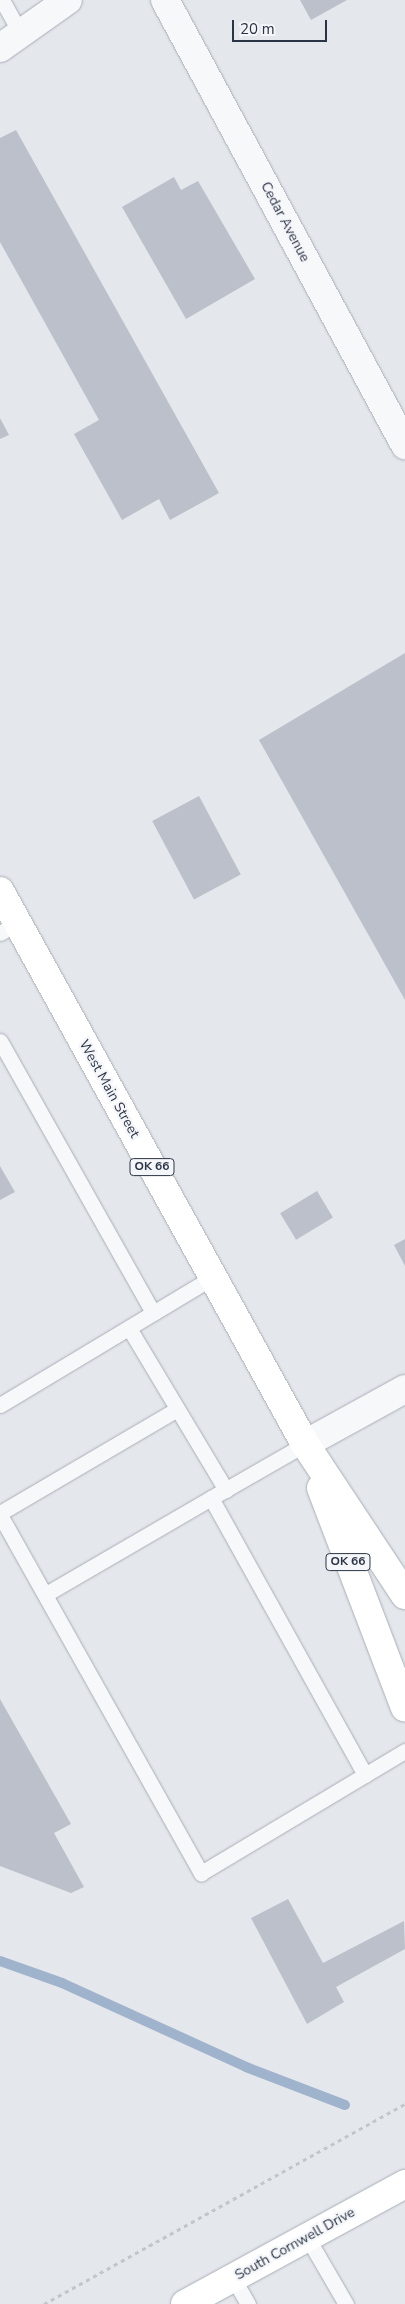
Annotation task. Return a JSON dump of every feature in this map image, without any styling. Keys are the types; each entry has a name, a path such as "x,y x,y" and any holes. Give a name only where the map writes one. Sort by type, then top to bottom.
{"main road":[{"name":"West Main Street","path":"0,891 9,928 213,1277 304,1444 405,1595"},
{"name":"West Main Street","path":"304,1444 392,1680 405,1708"},
{"name":"South Cornwell Drive","path":"185,2304 307,2237 404,2188"}],"street":[{"path":"10,41 68,0"},
{"name":"Cedar Avenue","path":"165,0 405,444"},
{"path":"304,1444 405,1389"}],"lane":[{"path":"2,0 10,41"},
{"path":"0,1041 153,1314"},
{"path":"0,1405 213,1277"},
{"path":"129,1328 226,1490"},
{"path":"177,1409 0,1514 201,1873 405,1751"},
{"path":"46,1594 304,1444"},
{"path":"211,1498 365,1775"},
{"path":"307,2237 346,2304"},
{"path":"233,2278 248,2304"}],"path":[{"path":"44,2304 405,2104"}],"building":[{"path":"300,0 347,0 311,20"},
{"path":"16,130 219,493 170,520 159,499 122,520 74,434 99,420 0,242 0,138"},
{"path":"174,177 181,190 198,181 255,279 186,319 122,207"},
{"path":"0,418 9,435 0,439"},
{"path":"405,653 405,1000 259,740"},
{"path":"199,796 241,875 194,899 152,821"},
{"path":"0,1166 15,1192 0,1200"},
{"path":"317,1191 333,1218 296,1240 280,1213"},
{"path":"405,1239 405,1266 394,1245"},
{"path":"0,1699 71,1824 54,1833 84,1887 71,1893 0,1866"},
{"path":"288,1899 323,1963 404,1921 405,1949 336,1987 344,2002 307,2024 251,1918"}],"waterway":[{"path":"0,1961 62,1983 246,2067 345,2105"}]}
